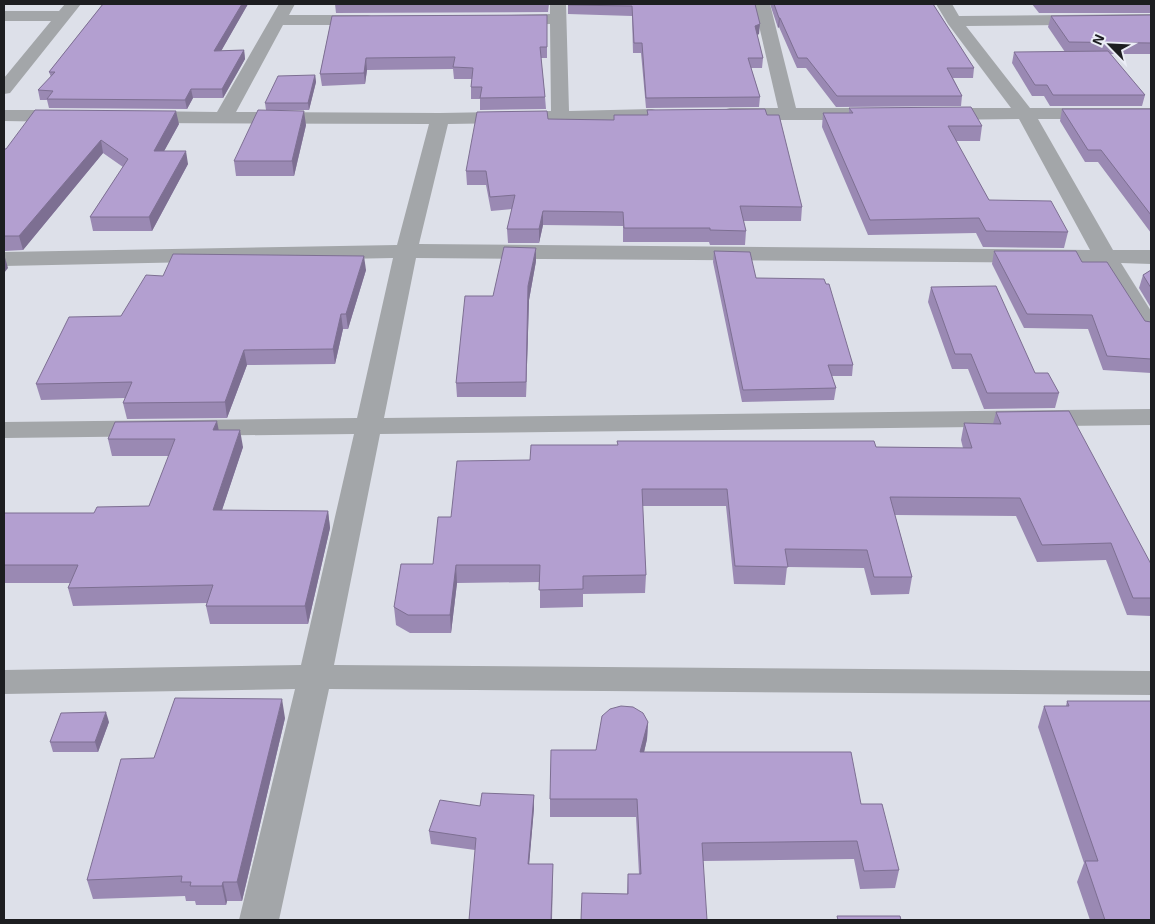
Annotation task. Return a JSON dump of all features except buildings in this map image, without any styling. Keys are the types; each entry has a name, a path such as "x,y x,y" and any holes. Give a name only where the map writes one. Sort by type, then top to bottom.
{"street":[{"path":"222,118 288,4"},
{"path":"762,4 788,114"},
{"path":"944,4 954,21 1026,115 1106,258 1151,329"},
{"path":"4,16 68,10"},
{"path":"4,89 68,10"},
{"path":"498,20 557,12 560,118"},
{"path":"954,21 1151,19"},
{"path":"279,20 388,20"},
{"path":"917,114 1151,113"},
{"path":"711,114 878,114"},
{"path":"4,115 83,116"},
{"path":"123,117 440,120 672,115"},
{"path":"259,920 315,677 406,251 440,120"},
{"path":"4,259 406,251 1151,258"},
{"path":"4,430 1151,418"},
{"path":"4,682 315,677 1151,683"}]}
